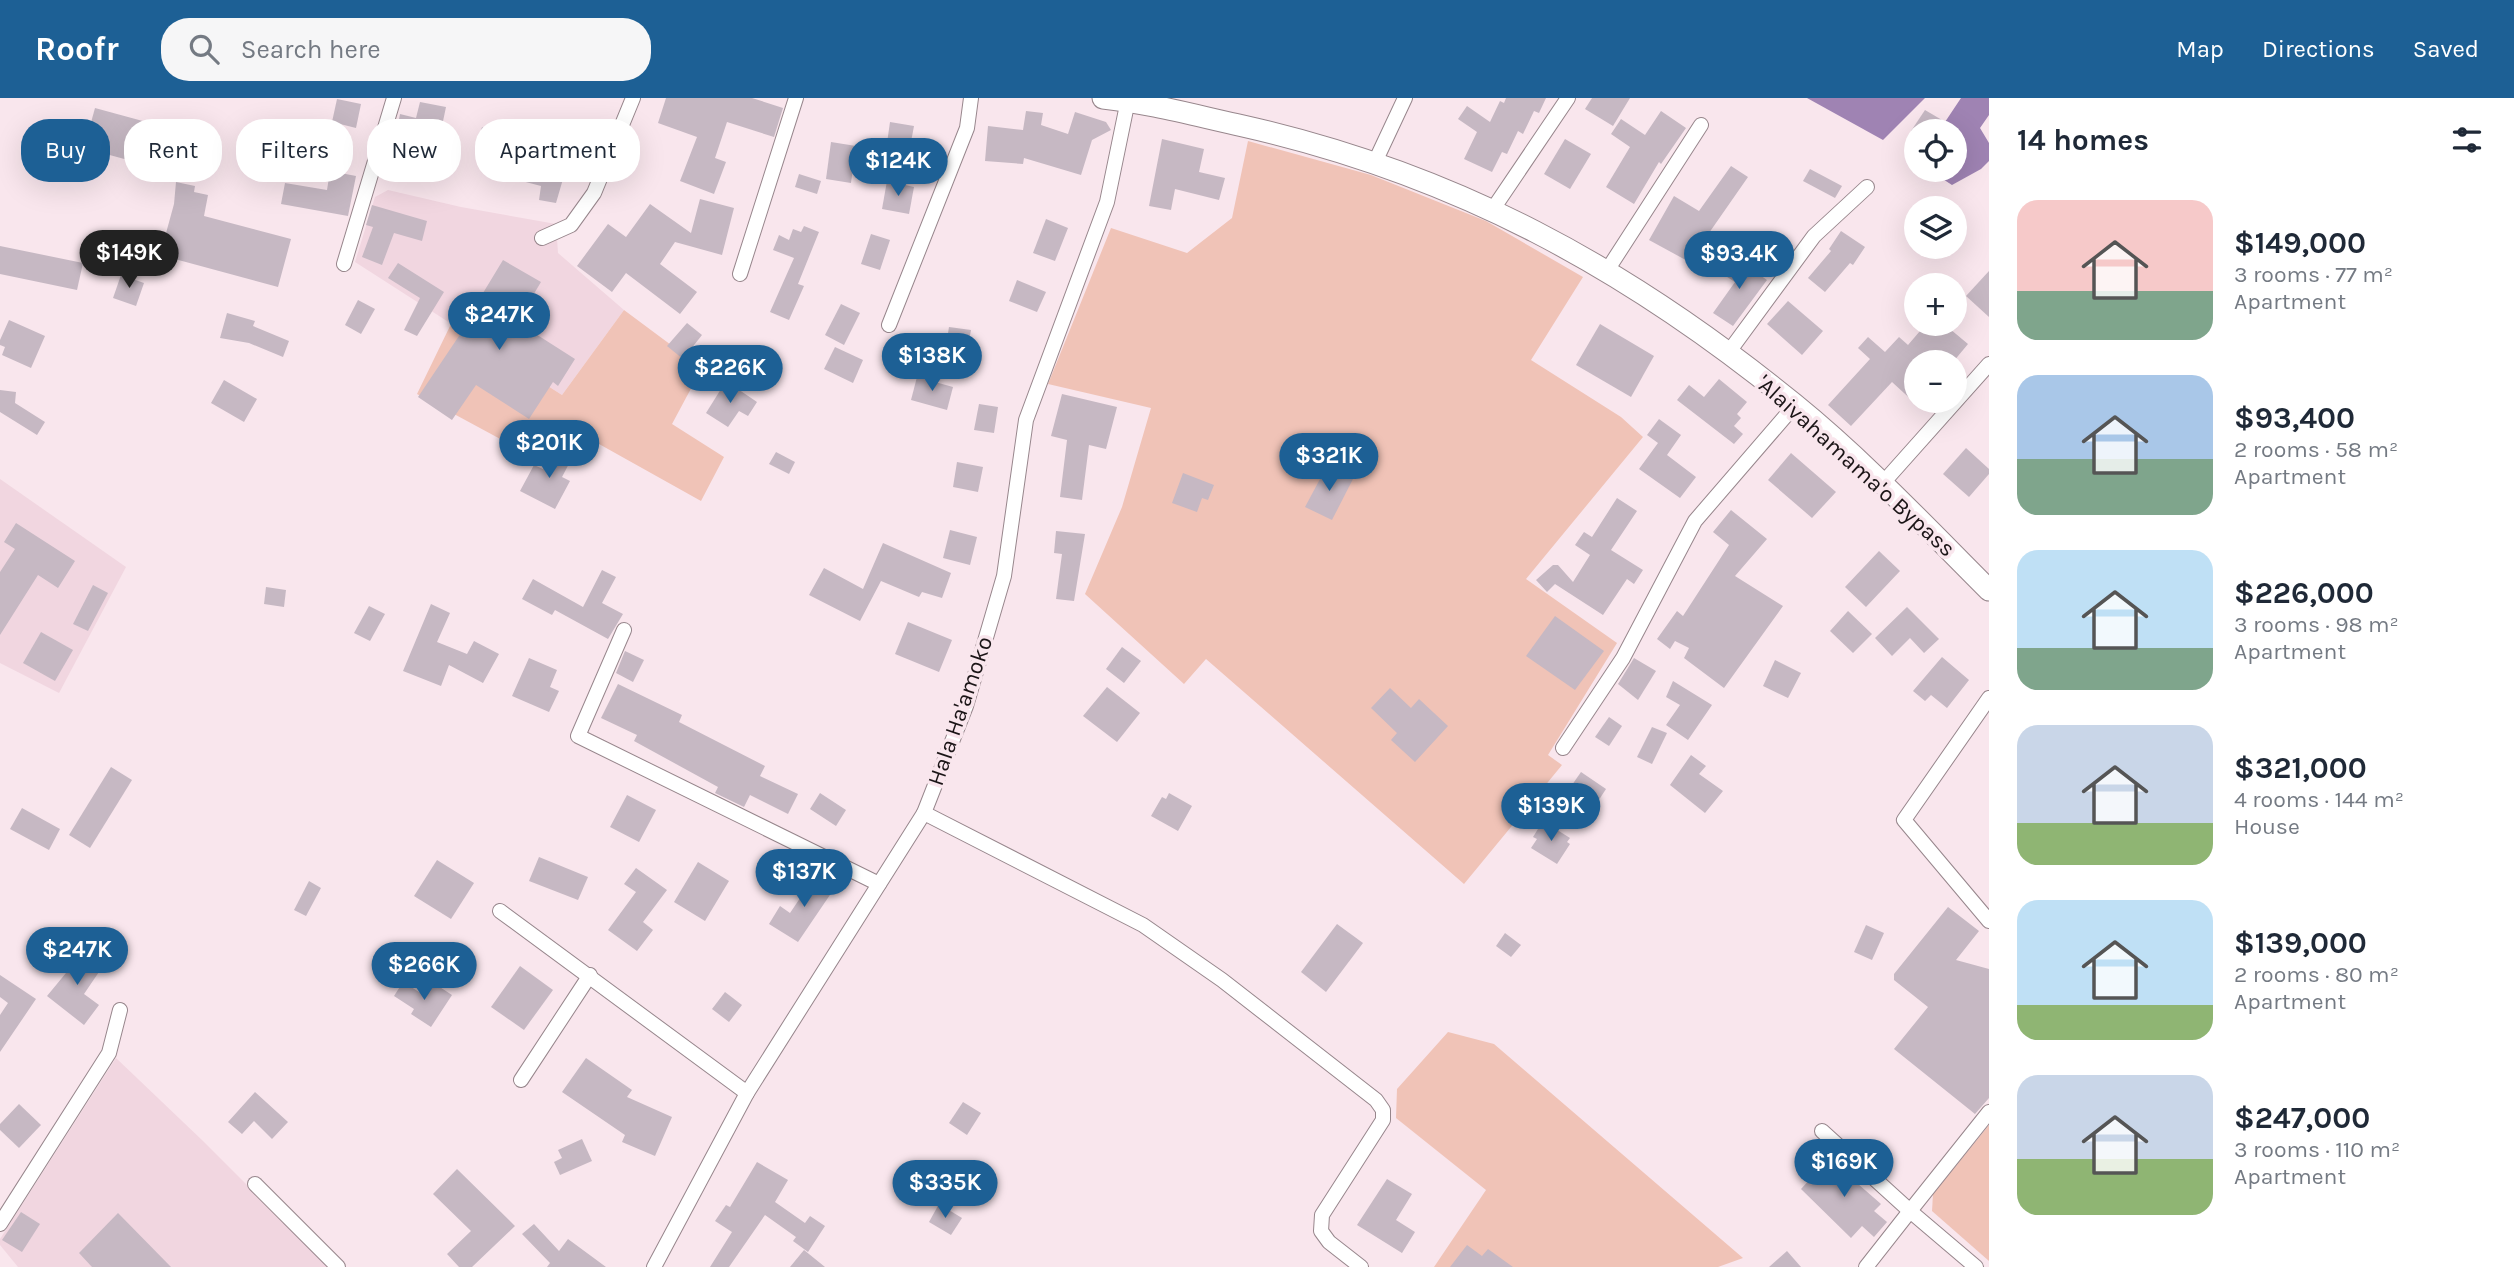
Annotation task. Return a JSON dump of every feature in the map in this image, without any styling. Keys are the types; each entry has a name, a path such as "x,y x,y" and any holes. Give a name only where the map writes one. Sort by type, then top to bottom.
{"main road":[{"name":"'Alaivahamama'o Bypass","path":"1103,98 1128,100 1266,132 1375,162 1493,209 1608,270 1728,354 1795,405 1882,484 1989,590"}],"street":[{"path":"344,264 394,98"},
{"path":"542,238 571,225 594,193 633,98"},
{"path":"740,274 796,98"},
{"path":"889,325 967,128 971,98"},
{"path":"1375,162 1405,98"},
{"path":"1493,209 1568,98"},
{"name":"Hala Ha'amoko","path":"654,1267 747,1093 924,813 966,706 1004,576 1026,420 1107,202 1128,100"},
{"path":"1608,270 1701,125"},
{"path":"1728,354 1814,236 1867,187"},
{"path":"1882,484 1989,364"},
{"path":"1563,748 1623,658 1695,521 1795,405"},
{"path":"624,630 578,736 879,884"},
{"path":"1989,698 1904,820 1989,921"},
{"path":"924,813 1143,925 1222,980 1376,1100 1383,1110 1383,1120 1322,1215 1321,1231 1329,1242 1361,1267"},
{"path":"500,911 747,1093"},
{"path":"521,1080 590,975"},
{"path":"0,1223 109,1053 120,1010"},
{"path":"1866,1267 1989,1112"},
{"path":"1822,1131 1976,1267"},
{"path":"255,1184 338,1267"}],"shaded area":[{"path":"1807,98 1925,98 1883,140"},
{"path":"1961,98 1989,98 1989,115 1980,128 1989,143 1989,161 1967,177 1967,119 1947,119"},
{"path":"1248,141 1371,175 1486,221 1583,277 1531,360 1621,417 1643,437 1526,579 1617,643 1548,755 1562,765 1464,884 1206,659 1184,684 1085,594 1122,507 1151,408 1048,384 1111,228 1187,253 1232,218"},
{"path":"388,190 461,207 556,224 558,253 624,310 562,395 355,262 375,197"},
{"path":"624,310 702,368 672,424 724,457 701,501 565,425 519,449 417,394 451,324 562,395"},
{"path":"0,479 126,567 59,693 0,663"},
{"path":"1448,1032 1494,1044 1743,1258 1718,1267 1434,1267 1486,1190 1396,1118 1397,1089"},
{"path":"116,1058 329,1267 18,1267 0,1245 0,1239"},
{"path":"1989,1125 1989,1261 1932,1211 1933,1194"}],"building":[{"path":"666,98 752,98 783,108 774,137 727,122 715,158 726,162 714,194 680,181 697,137 658,123"},
{"path":"1506,98 1546,98 1539,113 1534,111 1523,134 1518,131 1507,154 1502,152 1492,172 1464,159 1477,132 1458,119 1467,106 1490,122 1500,101 1504,103"},
{"path":"1592,98 1630,98 1613,126 1585,109"},
{"path":"337,99 361,104 356,128 353,127 353,119 333,119"},
{"path":"420,102 446,107 443,119 399,119 400,114 416,118"},
{"path":"95,108 135,119 124,119 124,159 110,155 110,119 92,119"},
{"path":"1925,110 1940,119 1919,119"},
{"path":"1026,111 1043,113 1041,125 1068,134 1075,112 1106,122 1111,130 1092,140 1081,175 1024,158 1023,164 985,161 988,126 1023,130"},
{"path":"1661,111 1686,128 1661,164 1659,162 1634,204 1606,187 1630,147 1611,134 1621,119 1645,135"},
{"path":"890,122 914,126 910,147 887,143"},
{"path":"1162,139 1204,149 1199,172 1225,178 1219,200 1175,189 1171,210 1149,206"},
{"path":"1565,139 1591,154 1570,189 1544,174"},
{"path":"831,142 856,146 851,183 826,179"},
{"path":"1731,166 1748,177 1709,233 1693,264 1649,240 1674,196 1699,211"},
{"path":"1810,169 1842,186 1835,198 1803,181"},
{"path":"799,174 821,181 817,194 795,187"},
{"path":"353,175 356,176 348,216 281,204 285,183 327,190 328,182 353,182"},
{"path":"887,181 914,187 909,214 882,209"},
{"path":"176,182 195,186 194,192 208,195 204,216 291,239 278,287 160,255 174,204"},
{"path":"526,182 562,182 556,203 539,200 541,186"},
{"path":"700,199 734,208 722,255 675,242 660,264 697,292 680,314 626,273 612,292 577,266 608,224 626,237 650,204 691,233"},
{"path":"372,205 427,221 422,241 394,233 382,265 362,257 373,227 366,225"},
{"path":"1046,219 1068,228 1055,261 1033,253"},
{"path":"804,226 819,232 798,284 804,286 789,320 770,312 794,258 773,250 779,235 789,240 793,229 801,232"},
{"path":"1841,231 1865,247 1853,265 1850,263 1825,292 1808,278 1831,251 1829,249"},
{"path":"871,234 890,240 880,270 861,264"},
{"path":"0,246 83,263 77,290 0,274"},
{"path":"1733,256 1767,280 1733,326 1713,313 1735,282 1721,273"},
{"path":"503,260 541,282 517,322 575,359 558,386 553,382 529,419 476,385 452,420 418,397 465,327 463,326"},
{"path":"398,263 444,292 417,336 404,330 420,298 388,278"},
{"path":"1989,271 1989,317 1967,295"},
{"path":"121,275 144,283 136,306 113,298"},
{"path":"1017,280 1046,292 1037,312 1009,301"},
{"path":"358,300 375,309 361,334 345,325"},
{"path":"1788,301 1823,331 1802,355 1767,324"},
{"path":"841,304 860,313 844,345 825,335"},
{"path":"227,313 255,321 253,326 289,341 283,357 249,343 220,338"},
{"path":"9,320 45,336 31,368 2,355 5,347 0,345 0,340"},
{"path":"687,323 702,335 683,359 667,346"},
{"path":"1600,324 1654,356 1631,397 1576,365"},
{"path":"949,327 971,330 965,362 944,358"},
{"path":"1916,336 1958,336 1968,344 1963,350 1904,350 1904,393 1892,382 1851,426 1828,405 1870,359 1858,348 1868,337 1885,352 1899,337 1908,345"},
{"path":"835,347 863,360 853,383 824,369"},
{"path":"917,377 953,387 947,410 911,400"},
{"path":"1719,379 1747,402 1737,414 1741,418 1734,426 1743,434 1734,444 1677,400 1689,385 1704,397"},
{"path":"224,380 257,399 244,422 211,403"},
{"path":"726,381 757,402 748,416 739,411 728,427 706,413"},
{"path":"0,390 16,392 15,403 45,422 37,435 0,412"},
{"path":"1062,394 1117,407 1106,449 1089,445 1082,500 1060,497 1067,440 1051,436"},
{"path":"979,404 998,407 994,433 974,430"},
{"path":"1659,419 1681,435 1667,455 1696,477 1680,498 1639,469 1658,443 1647,435"},
{"path":"554,448 572,458 562,477 570,481 555,509 520,491 534,465 543,469"},
{"path":"1966,448 1989,469 1989,474 1969,497 1943,474"},
{"path":"776,452 795,462 789,474 769,464"},
{"path":"1791,453 1836,492 1812,518 1768,480"},
{"path":"957,462 983,467 978,492 953,487"},
{"path":"1327,466 1353,479 1332,520 1305,507"},
{"path":"1183,473 1214,485 1208,500 1202,498 1197,512 1172,503"},
{"path":"1617,498 1637,511 1611,550 1643,570 1634,584 1627,579 1603,615 1555,584 1547,592 1536,580 1553,565 1558,565 1573,582 1590,555 1575,545 1584,532 1592,537"},
{"path":"1731,510 1767,539 1735,576 1783,606 1724,688 1684,658 1689,648 1675,641 1670,649 1657,639 1677,611 1683,616 1729,545 1713,532"},
{"path":"16,523 75,561 58,588 38,575 0,635 0,572 15,549 4,542"},
{"path":"950,530 977,537 970,565 943,558"},
{"path":"1056,531 1085,534 1074,601 1056,599 1062,554 1054,553"},
{"path":"883,543 951,573 942,598 922,592 919,597 881,581 860,621 809,595 824,568 863,589"},
{"path":"1879,551 1900,571 1866,607 1845,587"},
{"path":"602,570 616,577 602,603 623,614 608,639 555,610 552,615 522,599 533,579 583,607"},
{"path":"93,585 108,593 88,631 73,624"},
{"path":"266,587 286,590 284,607 264,604"},
{"path":"431,604 450,613 437,642 467,654 474,641 499,654 483,683 449,665 441,686 403,671"},
{"path":"369,606 385,614 370,641 354,633"},
{"path":"1907,607 1939,639 1924,653 1910,638 1892,656 1875,638"},
{"path":"1848,611 1872,634 1853,653 1830,631"},
{"path":"1555,616 1604,651 1575,690 1526,656"},
{"path":"908,622 952,640 939,672 895,654"},
{"path":"41,632 73,650 55,681 23,663"},
{"path":"1122,647 1141,661 1124,683 1106,669"},
{"path":"625,651 644,660 633,682 616,673"},
{"path":"1942,657 1969,680 1947,708 1931,695 1925,701 1913,691"},
{"path":"529,658 557,670 550,687 559,691 549,712 512,696"},
{"path":"1634,658 1656,671 1638,700 1618,684"},
{"path":"1775,660 1801,673 1788,698 1763,686"},
{"path":"1673,681 1712,705 1688,740 1666,725 1680,705 1666,697"},
{"path":"618,684 682,715 679,722 765,766 760,776 798,794 788,814 750,795 744,807 715,793 718,787 634,741 637,735 601,718"},
{"path":"1107,687 1140,713 1117,742 1083,716"},
{"path":"1390,688 1411,708 1419,699 1448,726 1415,762 1391,740 1397,733 1371,708"},
{"path":"1609,717 1622,726 1609,746 1595,737"},
{"path":"1652,727 1667,733 1652,764 1637,757"},
{"path":"1691,755 1706,766 1699,774 1723,791 1705,813 1670,785"},
{"path":"111,767 132,780 90,848 69,835"},
{"path":"1581,772 1606,789 1591,812 1565,795"},
{"path":"820,793 846,810 836,826 810,809"},
{"path":"1169,793 1192,806 1178,831 1151,816 1162,797 1166,799"},
{"path":"627,795 656,810 639,842 610,827"},
{"path":"22,808 60,829 49,850 10,829"},
{"path":"1543,821 1570,838 1567,842 1570,844 1557,864 1531,848 1537,839 1533,837"},
{"path":"773,851 788,862 780,873 765,862"},
{"path":"539,857 588,877 578,900 529,881"},
{"path":"437,860 474,883 451,919 414,896"},
{"path":"698,862 729,881 705,921 674,902"},
{"path":"636,868 667,890 643,922 653,930 637,951 608,930 636,892 624,884"},
{"path":"817,873 836,886 798,942 769,924 780,906 790,913"},
{"path":"309,881 321,888 306,916 294,910"},
{"path":"1948,907 1979,931 1956,960 1989,969 1989,1098 1975,1114 1894,1049 1928,1007 1894,980 1894,974"},
{"path":"1337,924 1363,943 1326,992 1301,972"},
{"path":"1866,925 1884,933 1872,960 1854,952"},
{"path":"1505,933 1521,945 1511,957 1496,946"},
{"path":"78,949 103,966 84,994 99,1005 84,1025 47,996 66,973 63,971"},
{"path":"520,966 553,990 524,1030 491,1007"},
{"path":"0,975 36,999 0,1052 0,1015 8,1003 0,997"},
{"path":"403,982 424,995 432,982 452,995 431,1027 411,1014 414,1009 394,996"},
{"path":"725,992 742,1005 729,1022 712,1009"},
{"path":"586,1058 632,1090 627,1097 672,1117 655,1156 622,1142 625,1135 562,1092"},
{"path":"255,1092 288,1122 272,1139 254,1121 242,1134 228,1122"},
{"path":"963,1102 981,1113 967,1135 949,1123"},
{"path":"19,1104 41,1125 19,1148 0,1130 0,1124"},
{"path":"582,1139 592,1161 560,1175 554,1162 562,1158 558,1150"},
{"path":"1833,1154 1854,1173 1850,1177 1881,1204 1874,1211 1887,1222 1874,1237 1862,1226 1851,1238 1801,1189"},
{"path":"757,1162 788,1180 775,1202 805,1223 810,1216 825,1226 808,1252 793,1241 796,1237 765,1215 729,1267 710,1267 732,1232 715,1221 726,1205 730,1207"},
{"path":"457,1169 515,1226 472,1267 459,1267 447,1254 471,1231 433,1194"},
{"path":"1387,1179 1412,1194 1396,1220 1415,1232 1402,1253 1357,1225"},
{"path":"939,1204 962,1218 951,1235 929,1222"},
{"path":"21,1212 40,1224 22,1252 2,1240"},
{"path":"118,1213 171,1267 92,1267 79,1253"},
{"path":"534,1224 559,1251 568,1239 606,1267 547,1267 550,1263 522,1234"},
{"path":"1467,1245 1482,1256 1488,1249 1513,1267 1450,1267"},
{"path":"804,1250 825,1267 790,1267"},
{"path":"1787,1251 1801,1267 1769,1267"}]}
